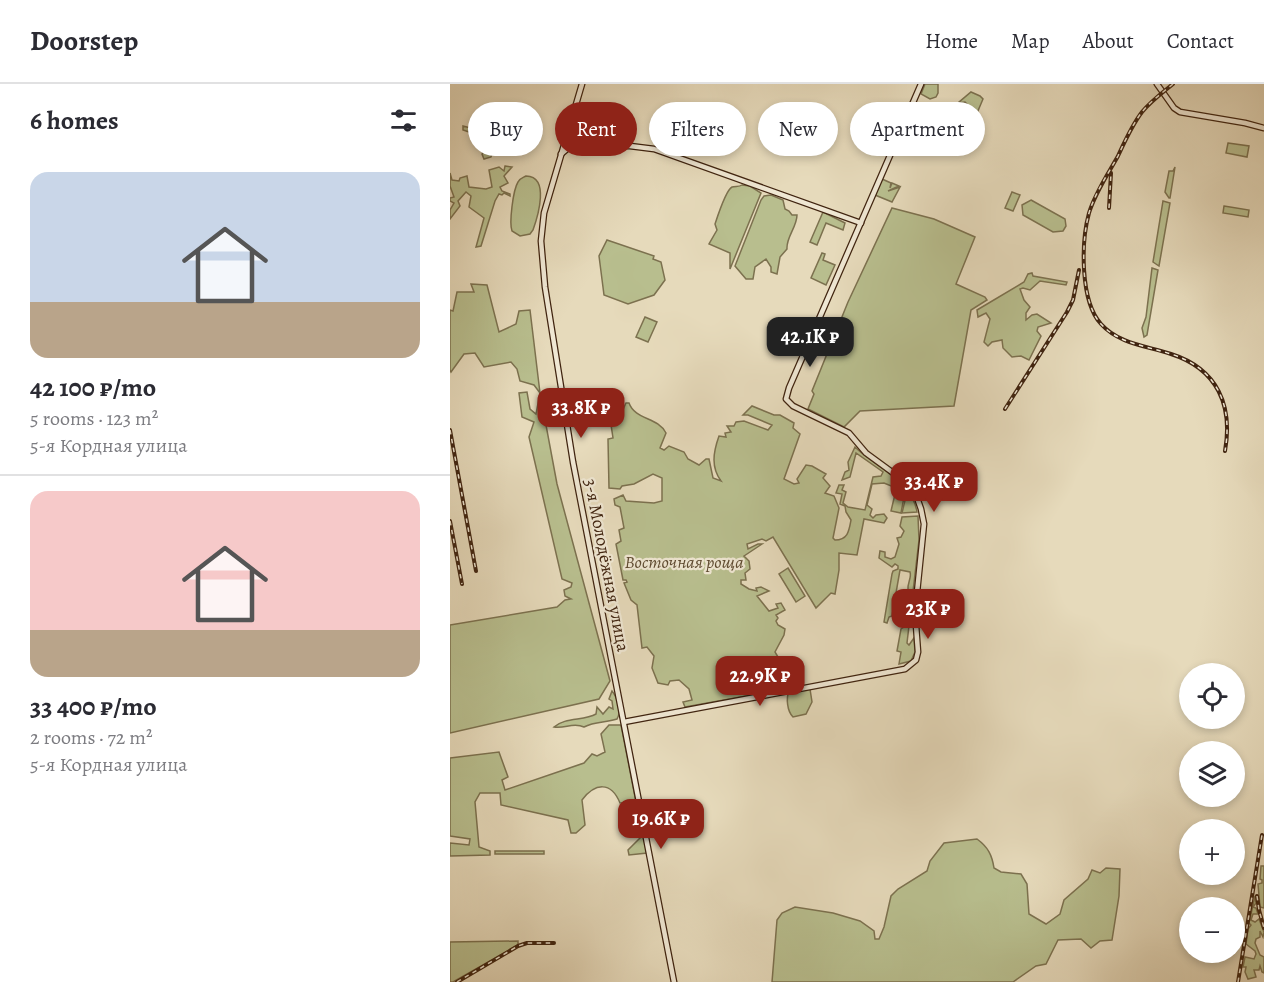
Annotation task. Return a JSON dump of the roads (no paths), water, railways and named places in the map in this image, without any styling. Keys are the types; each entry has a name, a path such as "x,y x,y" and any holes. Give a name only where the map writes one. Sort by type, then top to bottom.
{"main road":[{"name":"3-я Молодёжная улица","path":"577,102 582,84"},
{"path":"624,722 905,669 916,660 918,652 915,612 924,524 915,492 907,483 866,453 849,433 793,406 786,399 921,84"},
{"path":"1156,84 1174,108 1183,114 1264,129"},
{"path":"637,147 654,149 861,223"},
{"name":"3-я Молодёжная улица","path":"560,156 541,232 546,287 573,462 674,982"}],"railway":[{"path":"1173,84 1149,104 1138,117 1095,198 1086,225 1084,255 1086,286 1094,314 1108,331 1134,344 1187,361 1211,379 1219,391 1227,419 1225,451"},
{"path":"1109,208 1111,173"},
{"path":"1005,409 1067,312 1073,300 1079,270"},
{"path":"450,430 476,571"},
{"path":"450,521 462,584"},
{"path":"1238,982 1262,835"},
{"path":"1257,896 1264,928"},
{"path":"457,982 518,946 527,943 554,943"}],"park label":[{"name":"Восточная роща","path":"684,562"}]}
